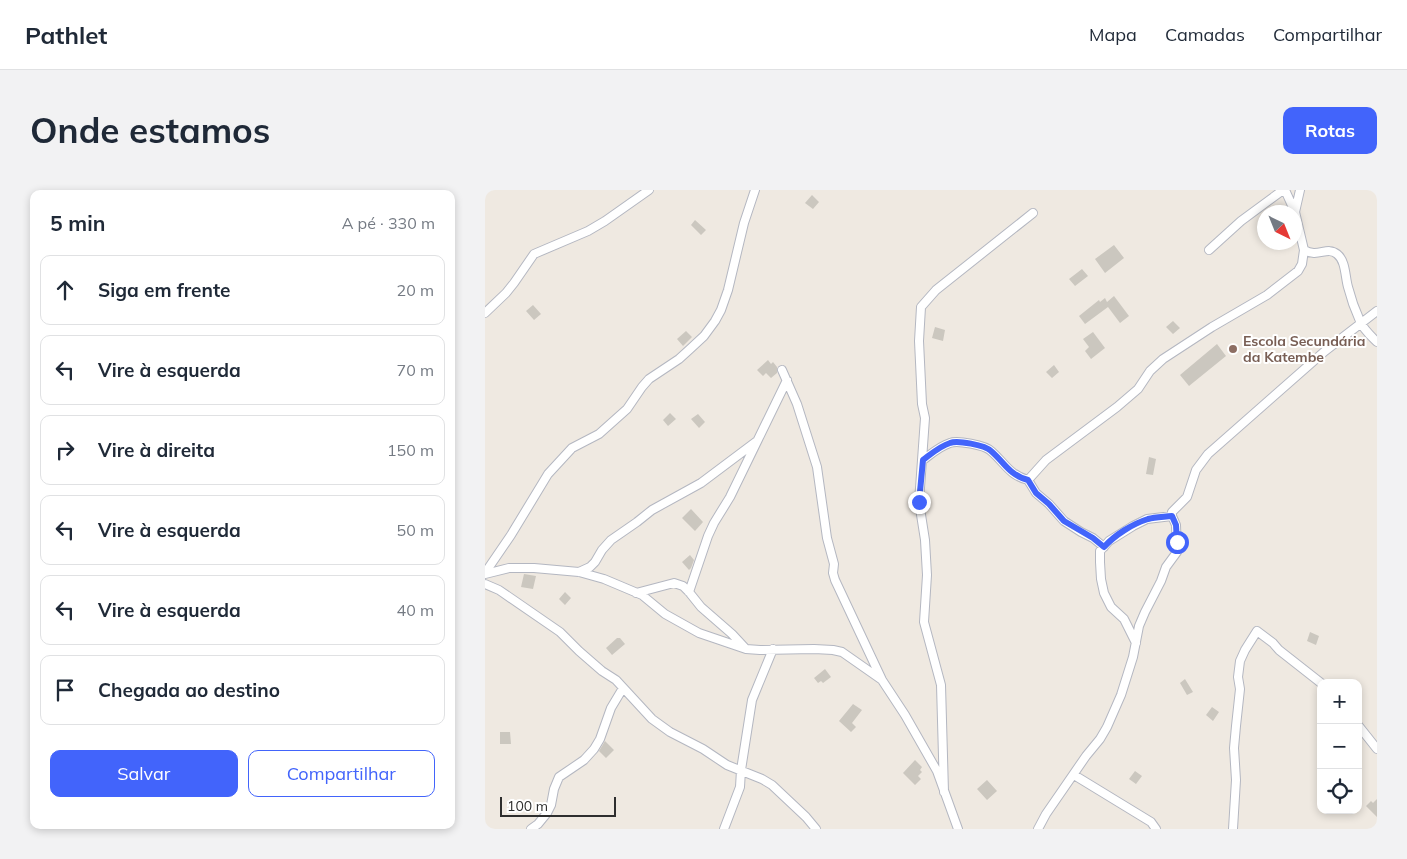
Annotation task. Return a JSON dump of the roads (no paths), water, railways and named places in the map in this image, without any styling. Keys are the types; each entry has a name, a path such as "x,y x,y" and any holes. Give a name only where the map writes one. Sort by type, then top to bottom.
{"street":[{"path":"485,313 505,293 534,254 605,221 649,190"},
{"path":"485,573 511,536 547,474 572,448 599,434 627,409 646,383 690,349 704,336 715,321 728,290 744,223 755,190"},
{"path":"1209,250 1241,221 1284,190 1292,205"},
{"path":"1297,205 1300,190"},
{"path":"945,792 941,685 924,622 927,575 925,540 919,502 925,418 922,404 919,341 921,307 937,290 1033,212"},
{"path":"1028,480 1046,460 1137,389 1150,371 1163,360 1212,327 1267,295 1298,270 1302,264 1304,250 1302,242"},
{"path":"1304,250 1313,254 1331,250 1337,253 1342,262 1348,288 1361,324 1377,342"},
{"path":"1038,829 1046,814 1107,727 1121,695 1139,626 1166,567 1177,552 1176,525 1172,512 1187,497 1196,470 1208,454 1280,389 1377,311"},
{"path":"782,370 797,404 817,467 827,538 834,564 833,573 835,580 882,680 905,715 937,771 959,829"},
{"path":"689,592 714,523 731,497 787,380"},
{"path":"579,572 590,567 611,540 652,510 701,483 757,441"},
{"path":"923,460 952,442 974,444 987,448 1018,478 1028,480 1036,493 1064,521 1093,538 1104,547"},
{"path":"1136,643 1124,619 1111,606 1105,593 1101,579 1100,551 1117,535 1147,519 1172,516"},
{"path":"485,573 509,568 579,572 604,579 642,595 665,614 699,633 746,649 842,652 882,680"},
{"path":"636,593 674,583 683,586 701,607 746,649"},
{"path":"485,584 499,590 560,632 602,671 616,680 652,719 670,732 703,749 727,765 772,785 816,829"},
{"path":"1233,829 1236,780 1234,748 1240,689 1238,677 1245,650 1257,631 1317,680"},
{"path":"724,829 740,787 752,700 773,649"},
{"path":"531,829 547,813 559,777 584,760 594,749 611,708 623,688"},
{"path":"1362,730 1377,749"},
{"path":"1074,775 1151,822 1156,829"}],"place":[{"name":"Escola Secundária da Katembe","path":"1233,349"}]}
